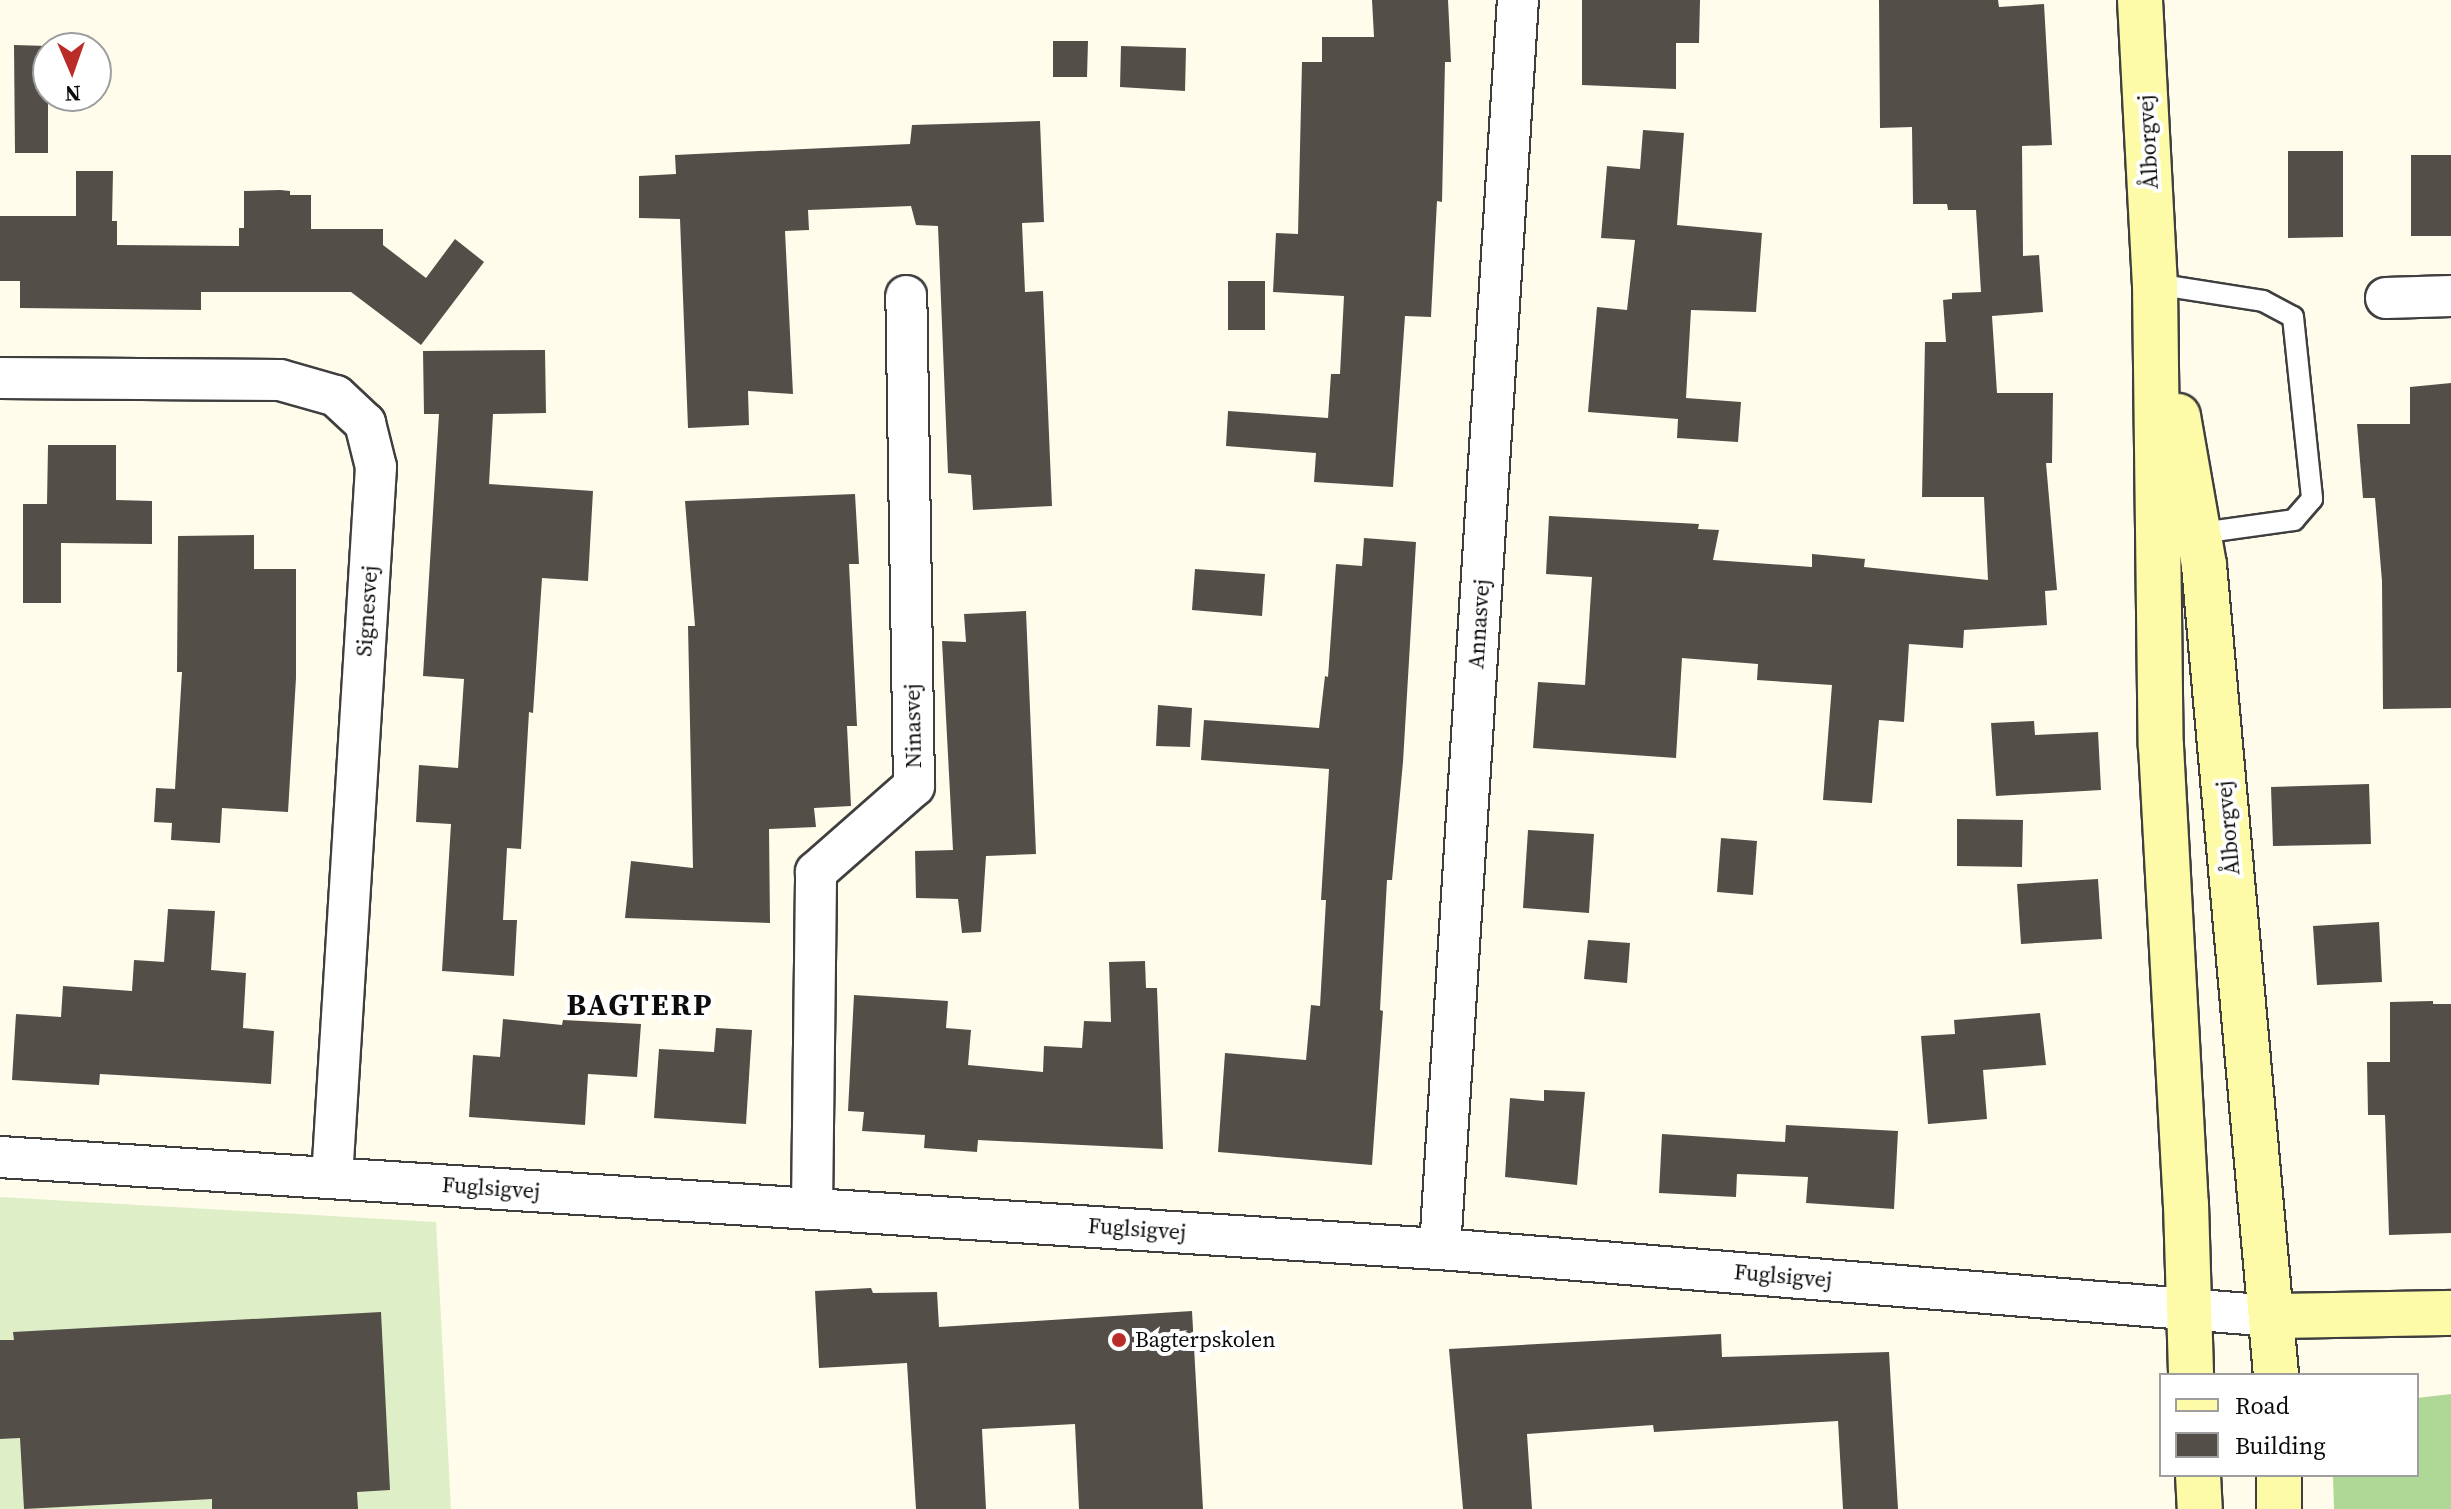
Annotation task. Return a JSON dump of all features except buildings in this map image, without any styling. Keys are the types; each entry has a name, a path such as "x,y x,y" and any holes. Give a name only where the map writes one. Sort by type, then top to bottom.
{"main road":[{"name":"Ålborgvej","path":"2140,0 2155,284 2178,534 2273,1316 2276,1373"},
{"name":"Ålborgvej","path":"2178,534 2161,746 2186,1204 2191,1373"},
{"path":"2273,1316 2451,1313"},
{"path":"2198,1477 2200,1509"},
{"path":"2279,1477 2279,1509"}],"street":[{"name":"Annasvej","path":"1440,1249 1518,0"},
{"name":"Ninasvej","path":"812,1208 816,872 914,786 906,296"},
{"path":"2386,298 2451,296"},
{"name":"Signesvej","path":"0,378 280,380 336,396 365,423 376,467 332,1178"},
{"name":"Fuglsigvej","path":"0,1157 1440,1249 2273,1316"}],"lane":[{"path":"2155,284 2263,301 2293,317 2312,499 2294,520 2178,534"}],"green space":[{"path":"0,1197 436,1222 451,1509 0,1509"},
{"path":"2451,1394 2451,1509 2334,1509 2333,1477 2419,1477 2419,1398"}],"place":[{"name":"Bagterpskolen","path":"1119,1340"}],"district":[{"name":"BAGTERP","path":"640,1005"}]}
